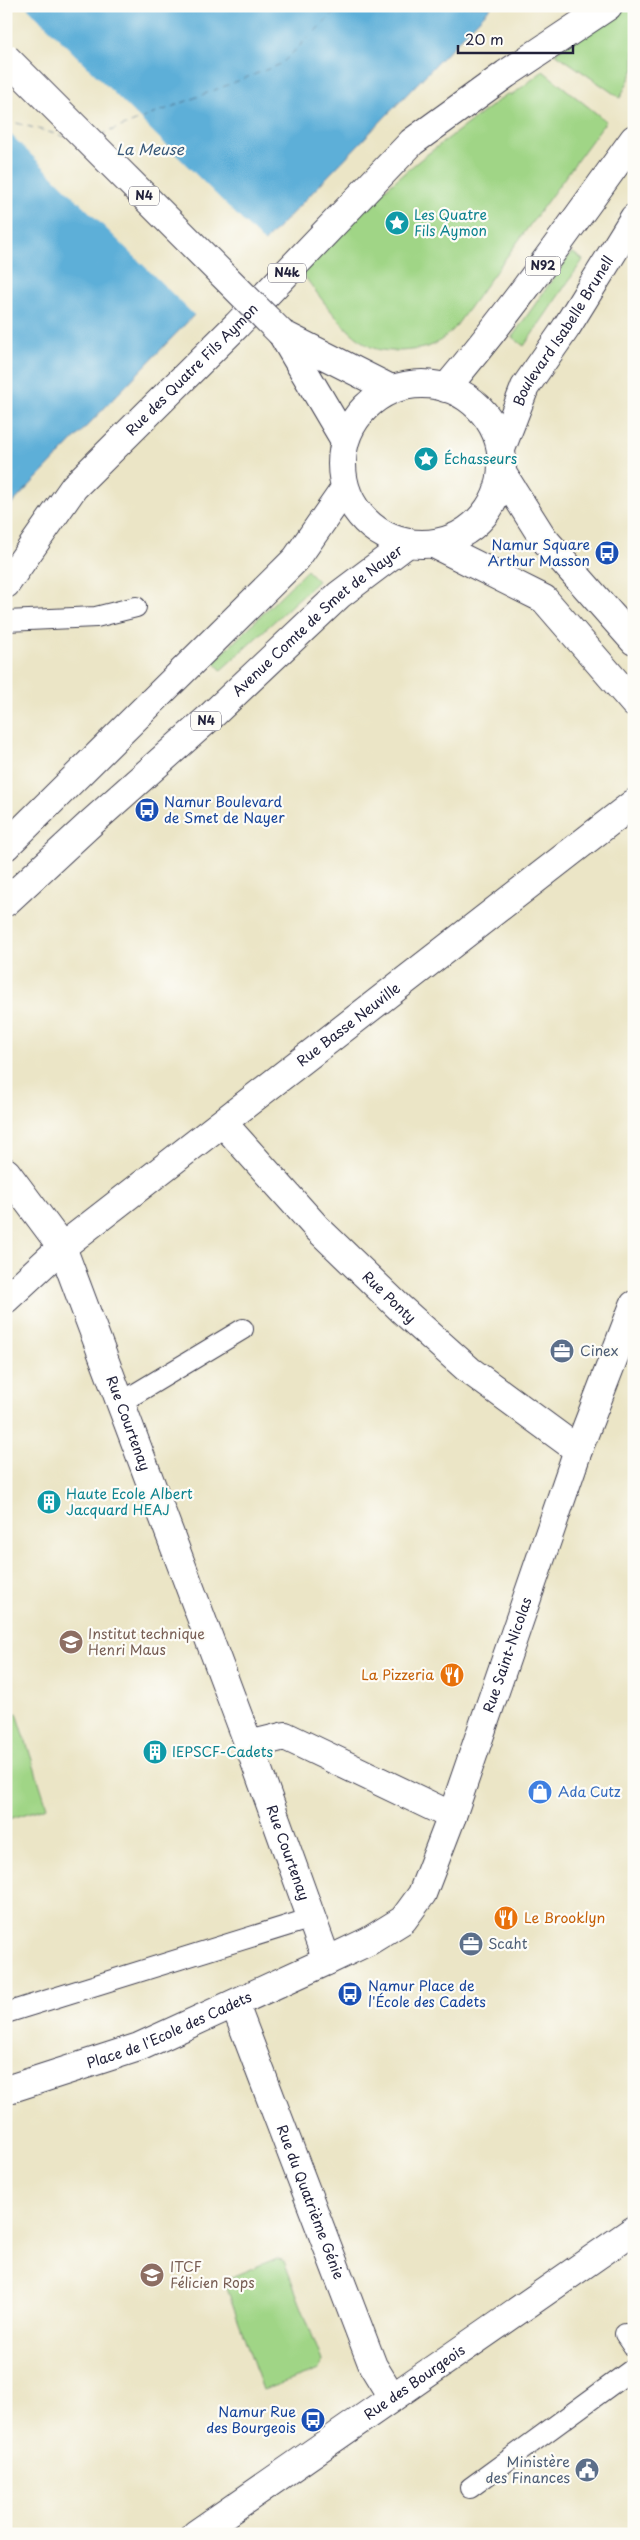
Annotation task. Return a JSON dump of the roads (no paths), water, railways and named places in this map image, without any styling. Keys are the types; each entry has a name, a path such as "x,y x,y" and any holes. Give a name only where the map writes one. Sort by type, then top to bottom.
{"street":[{"name":"Rue des Quatre Fils Aymon","path":"6,584 74,487 237,325 412,142 506,74 608,6"},
{"name":"N4","path":"6,58 282,334 344,439"},
{"name":"N92","path":"446,388 488,338 544,264 634,139"},
{"name":"Boulevard Isabelle Brunell","path":"502,461 525,387 566,328 634,218"},
{"name":"N4","path":"282,334 390,389"},
{"path":"502,461 495,498 481,519 461,535 436,545 408,544 382,535 359,516 344,490 340,465 344,439 362,409 390,389 409,384 428,384 446,388 472,401 491,423 502,461 543,538 634,641"},
{"path":"6,846 296,560 344,490"},
{"name":"Avenue Comte de Smet de Nayer","path":"6,902 210,717 334,599 408,544"},
{"path":"436,545 544,599 634,703"},
{"name":"Rue Basse Neuville","path":"6,1299 62,1247 634,803"},
{"name":"Rue Ponty","path":"223,1123 317,1228 402,1309 469,1370 578,1450"},
{"name":"Rue Courtenay","path":"6,1172 62,1247 249,1745 327,1961"},
{"name":"Rue Saint-Nicolas","path":"327,1961 369,1941 403,1920 422,1894 452,1816 578,1450 634,1305"},
{"path":"249,1745 285,1736 452,1816"},
{"name":"Place de l'Ecole des Cadets","path":"6,2090 139,2047 235,2005 327,1961"},
{"name":"Rue du Quatrième Génie","path":"235,2005 373,2366 392,2397"},
{"name":"Rue des Bourgeois","path":"196,2534 634,2230"}],"lane":[{"path":"6,621 96,617 136,607"},
{"path":"120,1403 243,1329"},
{"path":"6,2013 312,1918"},
{"path":"470,2488 634,2368"}],"water":[{"name":"La Meuse","path":"6,6 492,6 6,510"}],"place":[{"name":"Les Quatre Fils Aymon","path":"397,223"},
{"name":"Échasseurs","path":"426,459"},
{"name":"Namur Square Arthur Masson","path":"607,553"},
{"name":"Namur Boulevard de Smet de Nayer","path":"147,810"},
{"name":"Cinex","path":"562,1351"},
{"name":"Haute Ecole Albert Jacquard HEAJ","path":"49,1502"},
{"name":"Institut technique Henri Maus","path":"71,1642"},
{"name":"La Pizzeria","path":"452,1675"},
{"name":"IEPSCF-Cadets","path":"155,1752"},
{"name":"Ada Cutz","path":"540,1792"},
{"name":"Le Brooklyn","path":"506,1918"},
{"name":"Scaht","path":"471,1944"},
{"name":"Namur Place de l'École des Cadets","path":"350,1994"},
{"name":"ITCF Félicien Rops","path":"152,2275"},
{"name":"Namur Rue des Bourgeois","path":"313,2420"},
{"name":"Ministère des Finances","path":"587,2470"}]}
